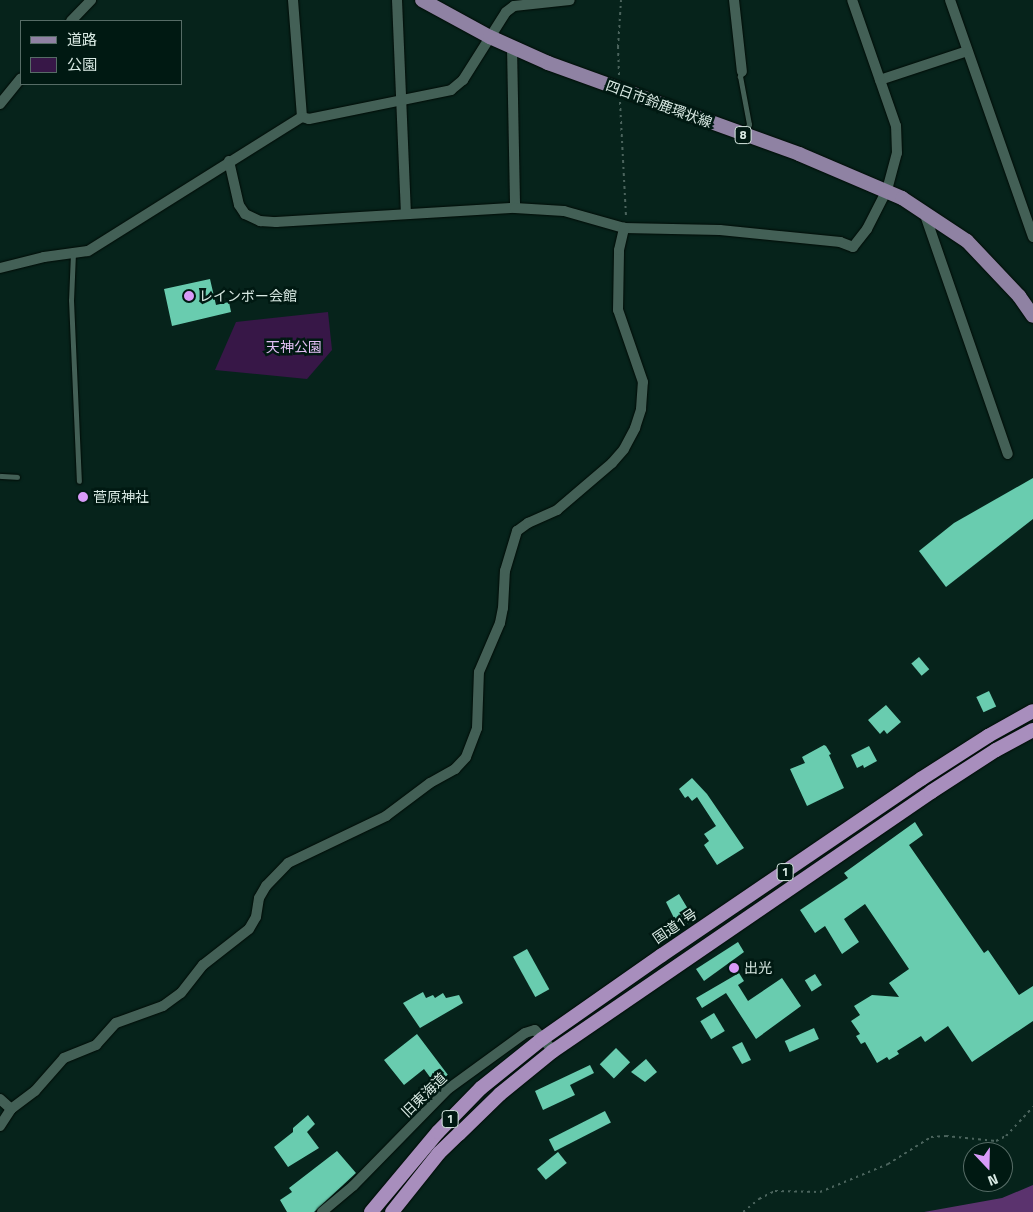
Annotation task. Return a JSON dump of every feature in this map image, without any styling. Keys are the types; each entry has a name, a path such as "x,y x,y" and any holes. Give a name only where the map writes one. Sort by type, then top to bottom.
{"highway":[{"name":"国道1号","path":"371,1212 438,1132 481,1088 542,1039 662,955 922,779 1033,709"},
{"name":"1","path":"392,1212 439,1153 458,1134 500,1094 553,1052 748,916 931,792 996,750 1033,730"},
{"path":"988,736 996,750"},
{"path":"922,779 931,792"},
{"path":"739,903 748,916"},
{"path":"662,955 672,969"}],"main road":[{"name":"四日市鈴鹿環状線","path":"422,0 512,47 620,90 745,135 887,190 924,211 967,240 1019,296 1033,316"}],"street":[{"path":"72,20 91,0"},
{"path":"293,0 302,117"},
{"path":"397,0 406,213"},
{"path":"0,268 44,257 88,251 302,117 309,119 400,102 457,87 506,12 514,6 526,2 570,0"},
{"path":"734,0 742,72"},
{"path":"229,161 239,205 245,214 260,221 276,222 515,208 564,211 624,228 720,230 840,242 853,247 867,229 887,190 897,153 896,126 852,0"},
{"path":"950,0 1031,225 1033,237"},
{"path":"512,47 515,208"},
{"path":"880,80 967,51"},
{"path":"0,104 20,79"},
{"path":"924,211 1008,454"},
{"path":"0,1126 11,1109 35,1091 64,1058 96,1045 116,1023 163,1006 182,993 204,965 249,929 256,917 259,898 266,886 278,871 288,863 386,816 430,783 455,769 466,757 477,728 480,672 500,623 503,608 505,571 517,531 528,523 556,510 612,463 624,448 638,419 643,397 643,382 618,310 619,250 624,228"},
{"name":"旧東海道","path":"322,1212 353,1186 448,1089 525,1033 535,1030 542,1039"},
{"path":"542,1039 553,1052"},
{"path":"0,1098 11,1109"}],"lane":[{"path":"742,72 740,76 749,124 745,135"},
{"path":"73,253 71,310 79,482"},
{"path":"0,476 17,477"}],"path":[{"path":"621,0 618,47 626,223 624,228"},
{"path":"743,1212 759,1199 775,1191 820,1192 888,1164 931,1137 946,1136 996,1141 1006,1136 1033,1107"}],"green space":[{"name":"天神公園","path":"328,312 332,350 307,379 215,370 236,322"}],"shaded area":[{"path":"1033,1185 1033,1212 924,1212 1002,1198"}],"building":[{"name":"レインボー会館","path":"210,279 216,305 229,302 231,312 172,326 164,289"},
{"path":"1033,478 1033,519 946,587 919,551 954,523"},
{"path":"919,657 929,669 922,676 911,663"},
{"path":"989,691 996,706 983,712 976,697"},
{"path":"886,705 901,722 887,734 884,730 880,734 868,720"},
{"path":"824,745 831,754 829,755 844,788 807,806 790,769 805,763 802,757"},
{"path":"869,746 877,761 864,768 863,765 857,768 851,755"},
{"path":"692,778 707,794 744,848 717,865 704,845 709,841 704,834 716,826 697,797 692,801 688,796 685,798 679,789"},
{"path":"915,822 923,835 909,845 984,953 988,950 1019,995 1033,986 1033,1021 972,1062 948,1026 925,1042 921,1036 897,1051 899,1054 889,1060 887,1057 877,1063 865,1042 861,1044 856,1036 860,1034 851,1021 860,1015 854,1006 872,995 899,997 889,983 909,969 865,904 844,919 859,942 842,954 825,926 815,933 800,910 848,878 844,873"},
{"path":"679,894 694,919 684,926 681,921 677,924 666,902"},
{"path":"738,942 744,952 704,981 696,969"},
{"path":"527,949 549,989 535,997 513,957"},
{"path":"739,973 744,981 738,985 748,1001 782,978 801,1006 756,1039 726,993 702,1008 696,998"},
{"path":"815,974 822,985 812,991 805,980"},
{"path":"423,992 426,998 433,995 435,998 443,993 446,998 459,995 463,1003 420,1028 403,1003"},
{"path":"714,1013 725,1031 711,1039 700,1021"},
{"path":"814,1028 819,1039 790,1052 785,1041"},
{"path":"417,1034 448,1075 435,1084 424,1069 404,1085 384,1060"},
{"path":"742,1042 751,1060 742,1064 732,1047"},
{"path":"616,1048 630,1062 614,1078 600,1064"},
{"path":"646,1059 657,1072 645,1082 631,1072"},
{"path":"590,1065 594,1073 570,1085 575,1095 543,1110 535,1091"},
{"path":"605,1111 611,1123 555,1151 549,1140"},
{"path":"308,1115 315,1124 307,1132 319,1148 288,1167 274,1147 293,1132 293,1128"},
{"path":"337,1151 356,1173 314,1212 287,1212 280,1200 292,1192 289,1188"},
{"path":"558,1152 567,1163 546,1180 537,1169"}],"place":[{"name":"レインボー会館","path":"189,296"},
{"name":"菅原神社","path":"83,497"},
{"name":"出光","path":"734,968"}]}
